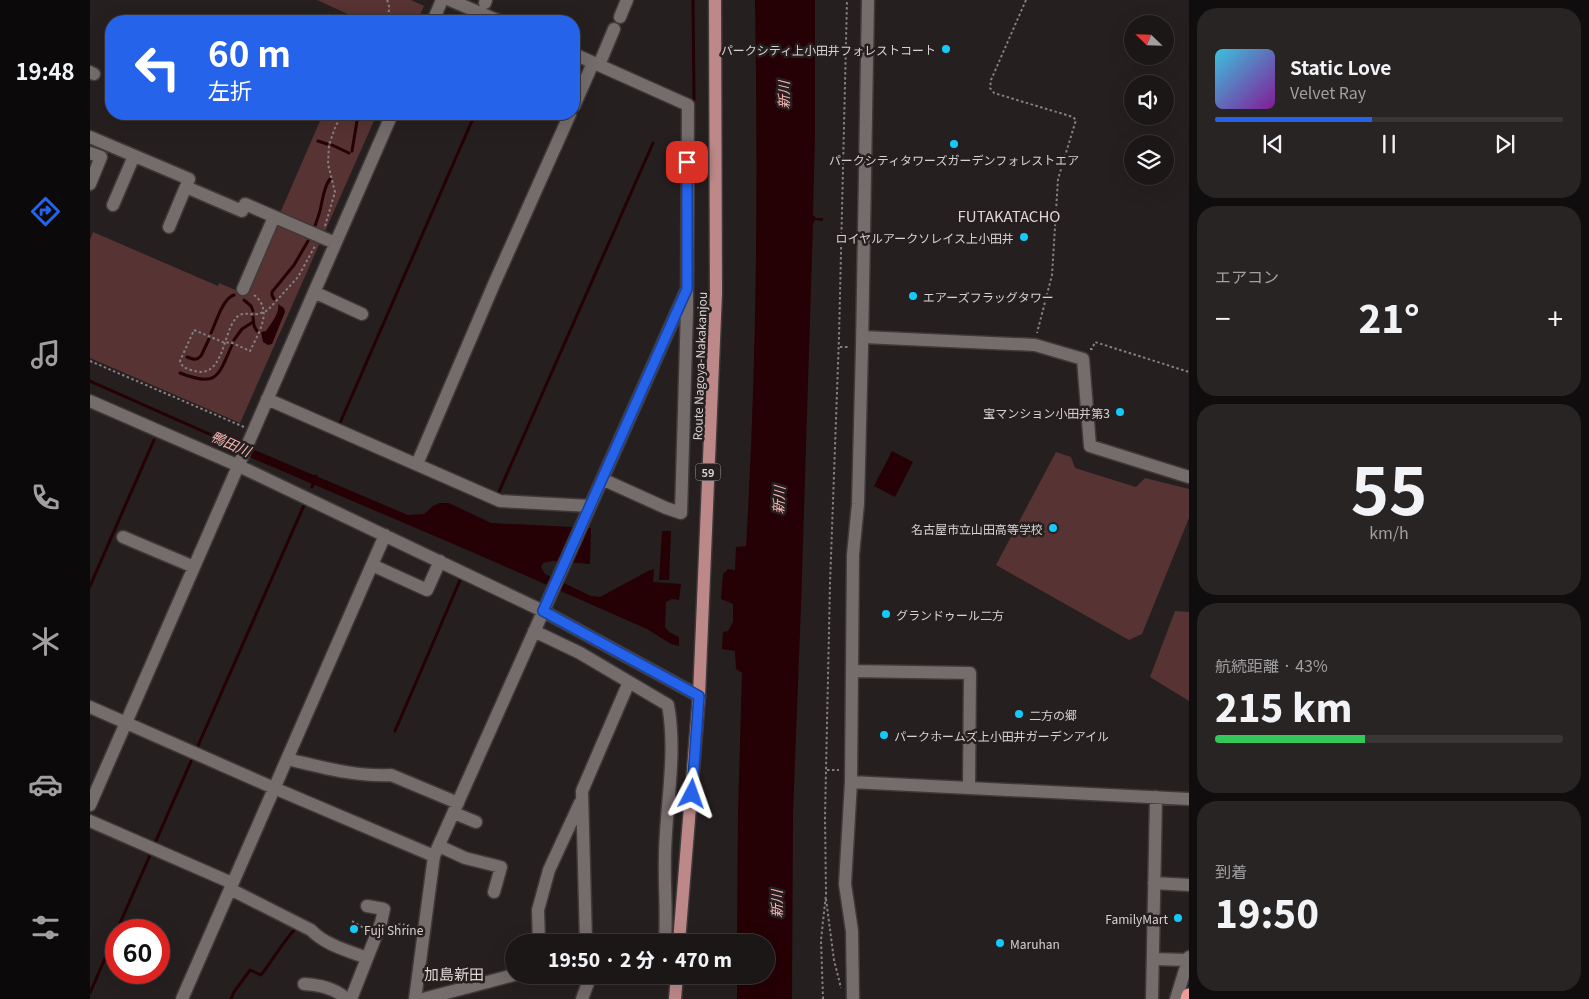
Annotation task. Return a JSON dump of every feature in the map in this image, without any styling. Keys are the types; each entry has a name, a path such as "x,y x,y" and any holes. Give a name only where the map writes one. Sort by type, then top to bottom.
{"main road":[{"name":"Route Nagoya-Nakakanjou","path":"680,934 699,696 716,293 715,0"},
{"path":"675,999 676,984"}],"street":[{"path":"436,15 442,0"},
{"path":"450,0 485,15"},
{"path":"620,17 627,0"},
{"path":"853,999 852,931 845,884 851,782 853,555 858,504 863,338 868,0"},
{"path":"580,95 614,29"},
{"path":"580,57 688,105 686,348 681,513 602,479"},
{"path":"90,805 389,120"},
{"path":"417,464 494,284 567,120"},
{"path":"90,137 189,179 169,227"},
{"path":"90,152 101,157 90,184"},
{"path":"113,205 134,156"},
{"path":"186,187 242,212 245,204 335,243"},
{"path":"243,289 274,217"},
{"path":"415,999 437,851 687,289"},
{"path":"314,292 362,314"},
{"path":"863,338 1035,344 1083,359 1090,446 1189,477"},
{"path":"267,399 500,501 588,511"},
{"path":"90,400 241,462 385,535 543,611 699,696"},
{"path":"182,999 385,535"},
{"path":"123,537 194,568"},
{"path":"372,566 427,590 440,561"},
{"path":"534,632 580,653 668,705 672,726 665,853 665,934"},
{"path":"852,672 970,673 969,788"},
{"path":"586,934 582,790 630,682"},
{"path":"90,707 274,788 437,851 501,867 494,892"},
{"path":"287,759 333,770 380,776 391,775 456,808 476,822"},
{"path":"851,782 1189,799"},
{"path":"1152,999 1156,797"},
{"path":"539,934 538,910 549,870 582,800"},
{"path":"90,821 231,886 311,930 315,935 367,958"},
{"path":"1154,883 1189,885"},
{"path":"304,984 322,986 340,993 349,999 367,958 384,909 367,906"},
{"path":"1153,959 1189,958 1176,999"},
{"path":"423,999 505,977"},
{"path":"582,999 588,984"}],"path":[{"path":"387,0 390,9 388,15"},
{"path":"841,991 834,960 826,894 825,817 847,0"},
{"path":"1026,0 991,80 990,88 994,92 1073,117 1076,120 1058,179 1052,275 1035,344"},
{"path":"225,343 217,362 208,370 197,372 183,367 181,364 180,360 194,330 250,351 264,321 263,306 256,296 243,289"},
{"path":"1084,347 1092,349 1095,342 1189,372"},
{"path":"90,361 252,434"},
{"path":"823,999 821,940 826,894"},
{"path":"382,918 425,926"},
{"path":"352,921 364,928"}],"shaded area":[{"path":"317,0 411,0 424,6 420,15 350,15"},
{"path":"320,120 374,120 240,423 90,358 90,240 93,232 218,286 219,283 245,294"},
{"path":"1056,452 1071,457 1075,468 1136,487 1145,478 1189,489 1189,518 1142,634 1129,640 996,565"},
{"path":"1175,611 1189,612 1189,701 1150,677"}],"water":[{"name":"新川","path":"755,0 815,0 813,215 816,218 823,218 823,221 815,220 813,224 793,814 792,999 737,999 737,984 775,984 775,934 737,934 742,673 736,669 735,651 722,649 723,632 728,631 733,622 733,604 721,599 723,574 728,569 735,570 736,547 746,546 750,478 756,273"},
{"path":"278,304 284,308 285,312 272,344 268,345 263,342 261,332 266,331 275,318"},
{"path":"250,448 408,515 424,514 439,503 449,503 491,523 591,528 590,564 552,561 543,563 541,567 545,574 591,596 600,597 654,569 653,582 681,584 679,600 672,599 666,602 665,627 669,632 679,637 679,646 671,644 647,629 472,552 247,456"},
{"path":"892,451 913,462 895,497 874,486"},
{"path":"662,531 671,531 669,580 659,580"}],"waterway":[{"path":"693,0 694,100"},
{"path":"352,151 358,120"},
{"path":"340,423 472,120"},
{"path":"318,141 327,144"},
{"path":"498,494 653,143"},
{"path":"332,145 349,153"},
{"path":"315,226 325,189 330,179"},
{"path":"274,299 272,292 294,265 308,241"},
{"path":"211,333 223,305 234,295"},
{"path":"244,300 251,306 253,311"},
{"path":"253,317 254,326 257,331"},
{"path":"234,340 242,329 253,322"},
{"path":"187,357 198,359 209,339"},
{"path":"180,373 202,379 209,379 215,376 223,365 232,345"},
{"name":"鴨田川","path":"90,381 243,449"},
{"path":"90,586 154,440"},
{"name":"鴨田川","path":"312,487 316,476"},
{"path":"197,748 305,503"},
{"path":"395,731 461,578"},
{"path":"155,843 192,759"},
{"path":"122,919 151,853"},
{"path":"231,999 250,970 261,975 295,929"},
{"path":"90,993 105,958"}],"place":[{"name":"パークシティ上小田井フォレストコート","path":"946,49"},
{"name":"パークシティタワーズガーデンフォレストエア","path":"954,144"},
{"name":"ロイヤルアークソレイス上小田井","path":"1024,237"},
{"name":"エアーズフラッグタワー","path":"913,296"},
{"name":"宝マンション小田井第3","path":"1120,412"},
{"name":"名古屋市立山田高等学校","path":"1053,528"},
{"name":"グランドゥール二方","path":"886,614"},
{"name":"二方の郷","path":"1019,714"},
{"name":"パークホームズ上小田井ガーデンアイル","path":"884,735"},
{"name":"FamilyMart","path":"1178,918"},
{"name":"Fuji Shrine","path":"354,929"},
{"name":"Maruhan","path":"1000,943"}],"district":[{"name":"FUTAKATACHO","path":"1009,215"},
{"name":"加島新田","path":"454,973"}],"route":[{"path":"687,162 687,289 543,611 699,696 692,794"}]}
